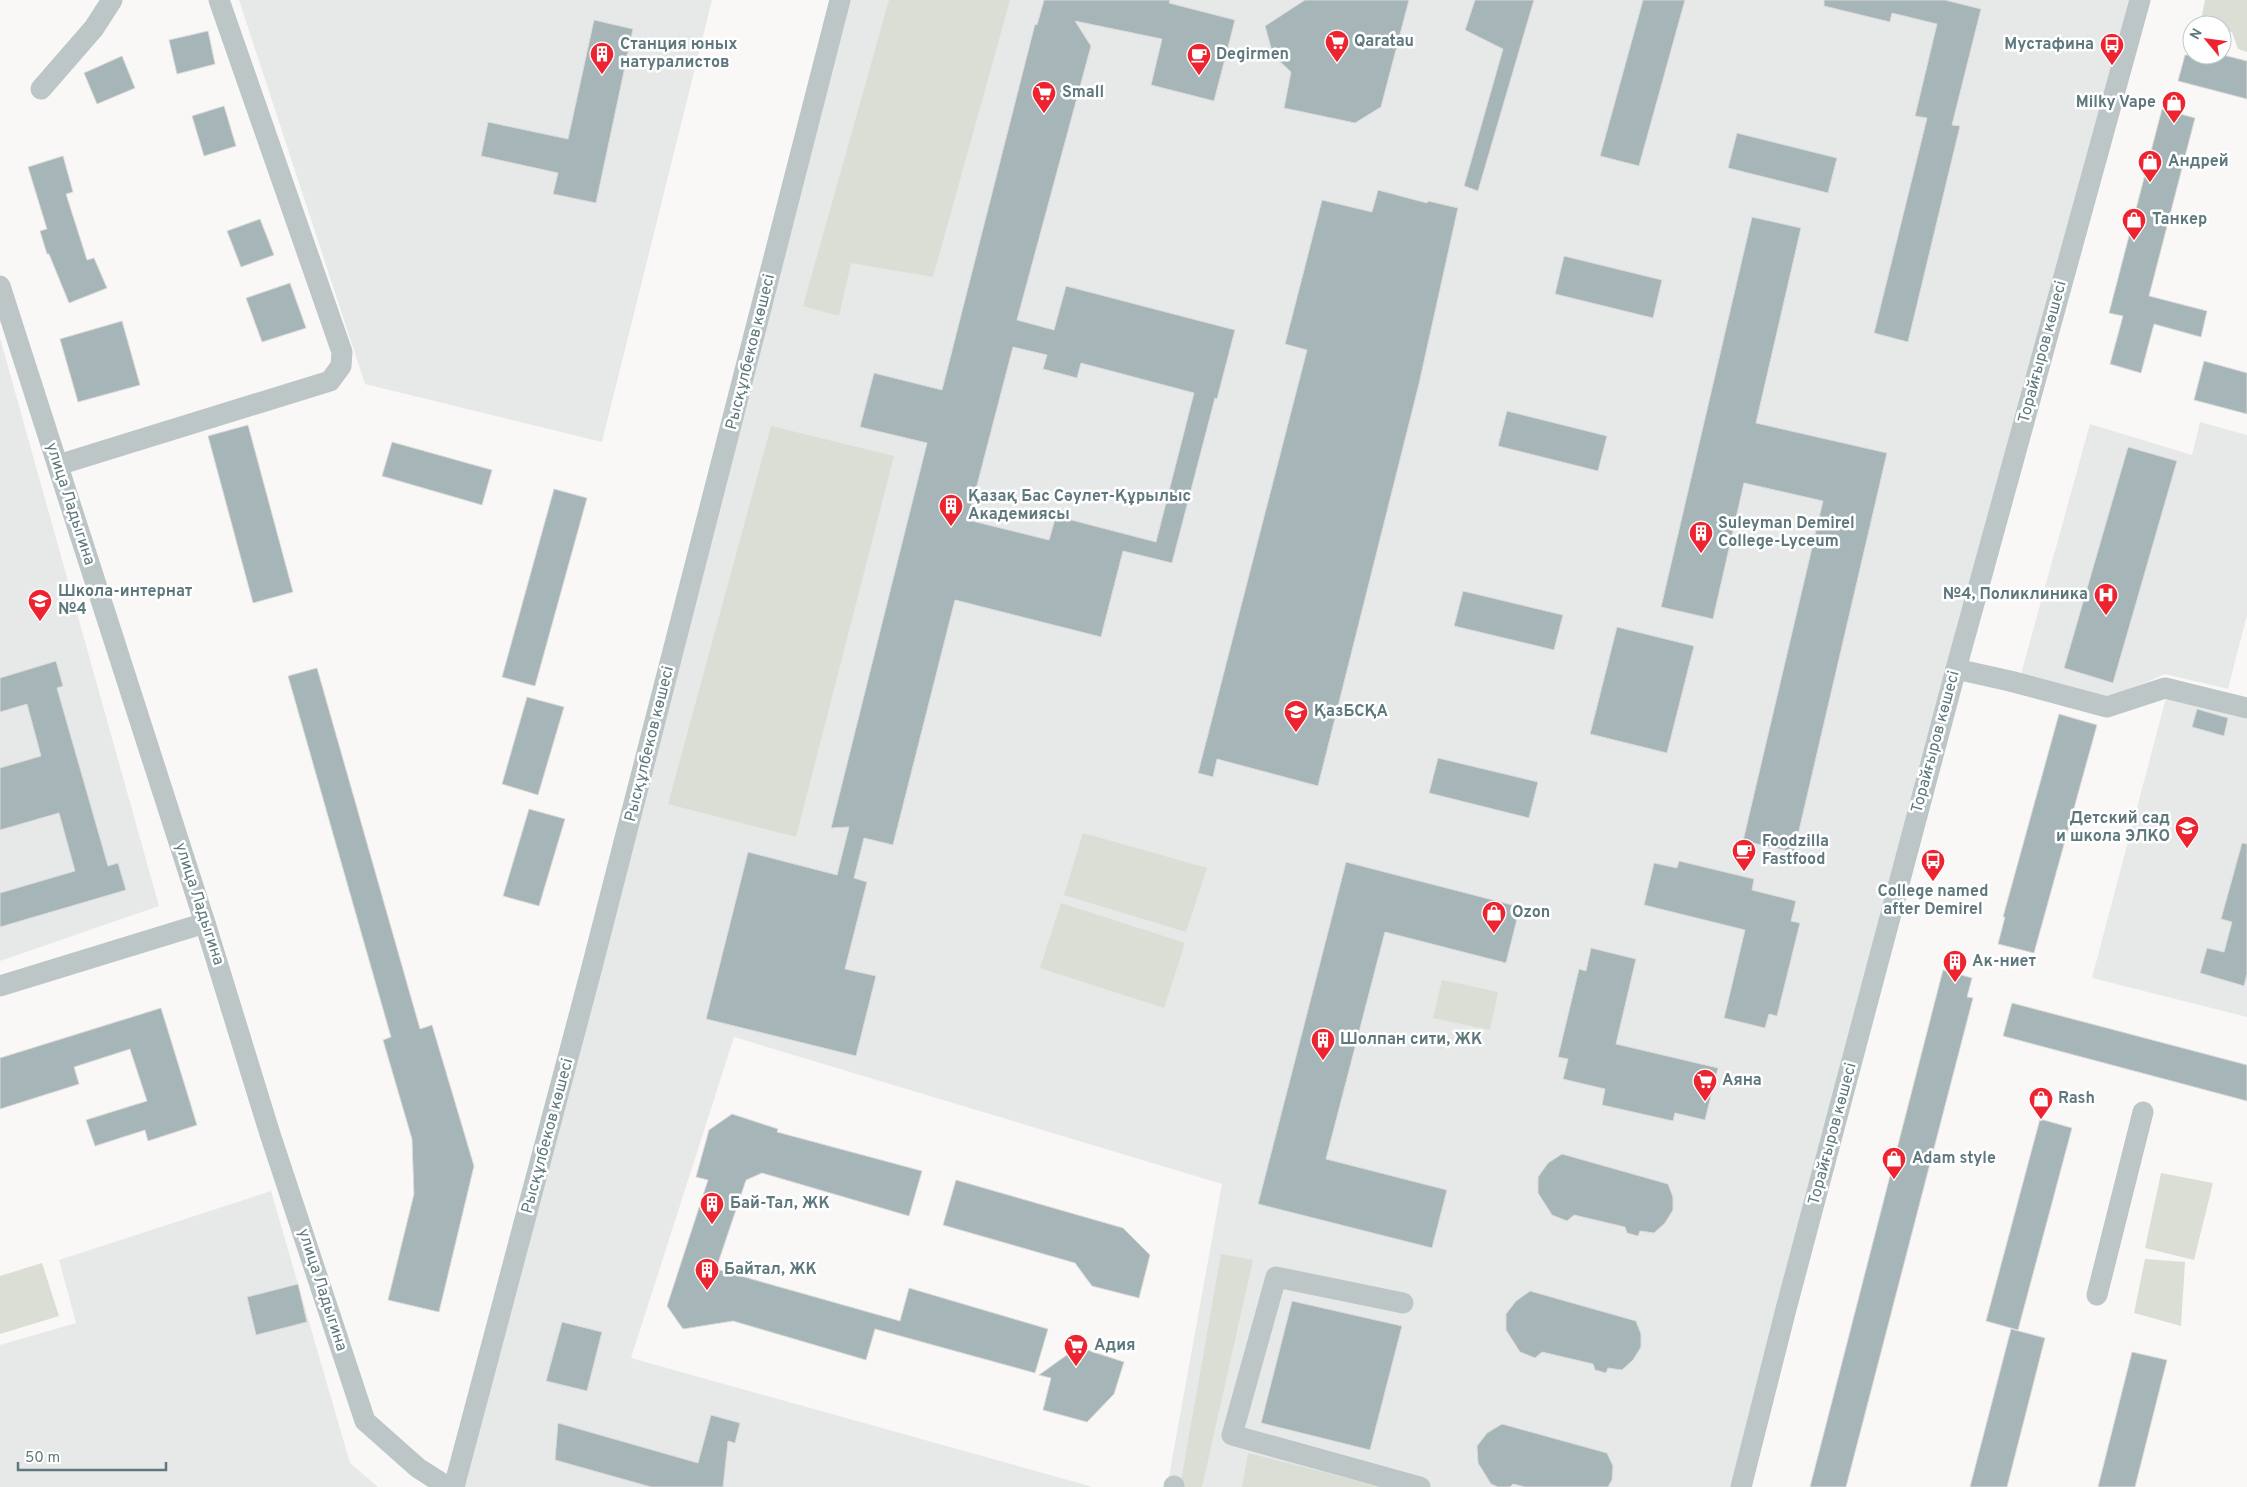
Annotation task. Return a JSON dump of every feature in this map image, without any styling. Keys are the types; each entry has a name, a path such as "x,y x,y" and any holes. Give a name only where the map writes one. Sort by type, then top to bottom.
{"street":[{"path":"40,88 94,28 112,0"},
{"path":"58,465 330,380 341,366 342,352 219,0"},
{"name":"Рысқұлбеков көшесі","path":"454,1487 595,958 840,0"},
{"name":"Торайғыров көшесі","path":"1741,1487 1786,1309 1956,669 2140,0"},
{"name":"улица Ладыгина","path":"0,286 205,923 270,1134 365,1421 418,1468 448,1487"},
{"path":"1956,669 2010,681 2107,707 2165,688 2247,708"},
{"path":"0,986 205,923"},
{"path":"2097,1295 2143,1112"},
{"path":"1403,1303 1276,1277 1232,1435 1420,1487"}],"shaded area":[{"path":"239,0 712,0 602,442 365,384"},
{"name":"ҚазБСҚА","path":"840,0 2140,0 1741,1487 1167,1487 1222,1184 734,1037 631,1358 1093,1487 455,1487"},
{"path":"889,0 1010,0 933,277 851,263 839,316 803,306"},
{"path":"2205,0 2247,0 2247,52 2238,49 2232,32 2232,15 2202,15"},
{"name":"Школа-интернат №4","path":"0,338 159,906 0,961"},
{"path":"2200,422 2247,435 2247,615 2228,689 2165,674 2109,699 2021,674 2090,424 2192,455"},
{"path":"771,426 894,456 796,837 668,804"},
{"name":"Детский сад и школа ЭЛКО","path":"2166,698 2247,719 2247,1017 2092,978"},
{"path":"1083,833 1207,868 1186,932 1064,895"},
{"path":"1061,903 1185,943 1164,1008 1040,968"},
{"path":"1442,980 1498,992 1490,1030 1433,1018"},
{"path":"2161,1173 2213,1183 2194,1260 2145,1248"},
{"path":"271,1191 350,1463 378,1487 0,1487 0,1345 76,1323 59,1260"},
{"path":"1221,1254 1253,1260 1202,1487 1180,1487"},
{"path":"2145,1259 2185,1262 2181,1326 2134,1313"},
{"path":"42,1263 59,1316 0,1334 0,1276"},
{"path":"1248,1453 1382,1487 1242,1487"}],"building":[{"name":"Қазақ Бас Сәулет-Құрылыс Академиясы","path":"1044,0 1170,0 1169,3 1235,20 1214,101 1151,85 1162,39 1075,21 1091,46 1017,320 1054,330 1066,286 1235,330 1217,399 1215,398 1172,563 1123,551 1101,637 955,600 893,845 864,838 854,878 867,882 845,969 876,976 856,1056 706,1019 748,852 837,875 849,827 831,828 927,443 860,427 874,373 942,390 1035,24 1037,25","holes":["1013,347 1047,355 1043,369 1077,378 1081,363 1194,393 1156,542 1056,516 1049,540 968,520"]},
{"name":"Qaratau","path":"1305,0 1409,0 1381,107 1355,123 1284,108 1291,72 1273,55 1265,26"},
{"path":"1475,0 1534,0 1478,191 1464,186 1503,49 1465,30"},
{"path":"1643,0 1685,0 1639,166 1600,156"},
{"path":"1824,0 1945,0 1981,9 1952,125 1960,126 1908,342 1874,333 1927,118 1915,116 1937,24 1892,13 1890,22 1824,6"},
{"name":"Станция юных натуралистов","path":"594,20 633,29 596,203 553,194 558,173 481,156 488,122 568,139"},
{"path":"208,31 215,64 177,74 169,40"},
{"path":"122,56 135,88 97,104 84,73"},
{"path":"2232,57 2247,61 2247,99 2178,81 2182,65 2232,65"},
{"path":"224,106 236,146 204,156 192,116"},
{"path":"2162,109 2195,118 2149,296 2207,311 2201,337 2154,324 2141,373 2110,364 2123,316 2109,313"},
{"path":"1737,133 1837,158 1828,193 1728,168"},
{"path":"63,156 73,192 66,194 87,260 94,258 107,288 69,303 49,254 47,254 40,231 47,229 28,167"},
{"path":"1378,190 1427,203 1428,201 1458,208 1419,384 1318,786 1217,759 1213,777 1198,773 1307,350 1285,344 1322,200 1372,212"},
{"name":"Suleyman Demirel College-Lyceum","path":"1752,217 1801,228 1756,423 1887,453 1794,852 1743,841 1823,501 1744,483 1713,619 1661,607"},
{"path":"260,219 274,255 241,267 227,231"},
{"path":"1564,256 1662,280 1653,318 1555,294"},
{"path":"290,283 306,328 262,342 246,298"},
{"path":"122,321 140,385 78,402 60,339"},
{"path":"2204,361 2247,373 2247,414 2194,400"},
{"path":"1507,411 1607,436 1598,471 1498,446"},
{"path":"248,425 293,592 253,603 208,436"},
{"path":"392,442 492,470 482,505 382,476"},
{"name":"№4, Поликлиника","path":"2128,447 2177,461 2113,683 2064,668"},
{"path":"554,489 587,498 535,686 502,677"},
{"path":"1463,591 1563,615 1554,650 1454,626"},
{"path":"1617,627 1694,646 1667,753 1590,734"},
{"path":"56,661 63,686 57,688 108,866 118,863 126,890 0,927 0,893 75,871 59,813 0,830 0,768 41,756 27,704 0,712 0,678"},
{"path":"317,668 420,1029 432,1025 474,1166 439,1312 388,1300 414,1194 412,1139 383,1040 391,1037 288,676"},
{"path":"527,697 564,707 538,795 502,784"},
{"path":"2197,709 2228,718 2224,736 2192,727"},
{"path":"2059,714 2097,725 2034,953 1998,944 2005,917 2003,917"},
{"path":"1438,758 1538,782 1529,818 1429,793"},
{"path":"529,809 565,819 539,906 503,896"},
{"path":"2242,843 2247,844 2247,974 2244,986 2200,973 2207,948 2224,952 2232,922 2221,919"},
{"path":"1679,861 1754,879 1752,890 1796,901 1791,921 1800,923 1777,1016 1769,1014 1765,1028 1724,1018 1745,930 1644,905 1654,863 1677,868"},
{"name":"Шолпан сити, ЖК","path":"1346,862 1520,907 1506,963 1385,932 1326,1159 1447,1190 1432,1248 1258,1204"},
{"path":"1591,948 1636,959 1616,1044 1718,1068 1705,1120 1675,1113 1673,1121 1602,1105 1605,1089 1563,1079 1568,1059 1558,1057 1579,969 1586,971"},
{"path":"1943,970 1972,978 1967,997 1973,998 1846,1487 1810,1487"},
{"path":"2012,1003 2247,1065 2247,1101 2003,1036"},
{"path":"161,1008 197,1125 148,1141 145,1130 95,1146 86,1120 147,1101 130,1049 74,1067 79,1084 0,1109 0,1058"},
{"path":"732,1114 778,1129 777,1132 922,1171 909,1216 762,1173 746,1180 716,1269 900,1321 909,1288 1048,1329 1035,1373 875,1329 866,1360 733,1321 683,1329 667,1306 708,1180 696,1177 709,1130"},
{"path":"2040,1119 2072,1128 2018,1330 1986,1321"},
{"path":"1562,1154 1668,1184 1673,1197 1673,1210 1665,1223 1654,1233 1640,1231 1638,1236 1627,1233 1625,1227 1574,1215 1567,1221 1552,1215 1538,1193 1538,1177 1548,1163"},
{"path":"956,1180 1123,1228 1150,1255 1139,1298 1092,1286 1075,1263 943,1225"},
{"path":"298,1284 307,1322 256,1335 247,1297"},
{"path":"1530,1291 1636,1321 1641,1334 1641,1347 1633,1360 1622,1370 1608,1368 1606,1373 1595,1370 1593,1364 1542,1352 1535,1358 1520,1352 1506,1330 1506,1314 1516,1301"},
{"path":"1292,1301 1402,1326 1370,1450 1261,1423"},
{"path":"562,1322 602,1332 587,1391 546,1381"},
{"path":"2011,1329 2045,1338 2007,1487 1970,1487"},
{"path":"1078,1347 1124,1362 1114,1394 1087,1422 1043,1410 1051,1378 1039,1375"},
{"path":"2132,1352 2167,1360 2135,1487 2098,1487"},
{"path":"711,1415 740,1423 735,1443 728,1441 723,1487 651,1487 555,1460 558,1423 698,1463"},
{"path":"1502,1424 1607,1453 1613,1466 1612,1480 1608,1487 1525,1487 1513,1484 1510,1487 1498,1487 1491,1484 1478,1463 1477,1446 1487,1433"}],"place":[{"name":"Qaratau","path":"1337,63"},
{"name":"Мустафина","path":"2112,66"},
{"name":"Станция юных натуралистов","path":"602,75"},
{"name":"Degirmen","path":"1199,76"},
{"name":"Small","path":"1044,114"},
{"name":"Milky Vape","path":"2174,124"},
{"name":"Андрей","path":"2150,183"},
{"name":"Танкер","path":"2134,241"},
{"name":"Қазақ Бас Сәулет-Құрылыс Академиясы","path":"951,527"},
{"name":"Suleyman Demirel College-Lyceum","path":"1701,554"},
{"name":"№4, Поликлиника","path":"2106,616"},
{"name":"Школа-интернат №4","path":"40,622"},
{"name":"ҚазБСҚА","path":"1296,733"},
{"name":"Детский сад и школа ЭЛКО","path":"2187,849"},
{"name":"Foodzilla Fastfood","path":"1744,872"},
{"name":"College named after Demirel","path":"1933,882"},
{"name":"Ozon","path":"1494,934"},
{"name":"Ак-ниет","path":"1955,983"},
{"name":"Шолпан сити, ЖК","path":"1323,1061"},
{"name":"Аяна","path":"1705,1102"},
{"name":"Rash","path":"2041,1120"},
{"name":"Adam style","path":"1894,1180"},
{"name":"Бай-Тал, ЖК","path":"712,1225"},
{"name":"Байтал, ЖК","path":"707,1291"},
{"name":"Адия","path":"1076,1367"}]}
